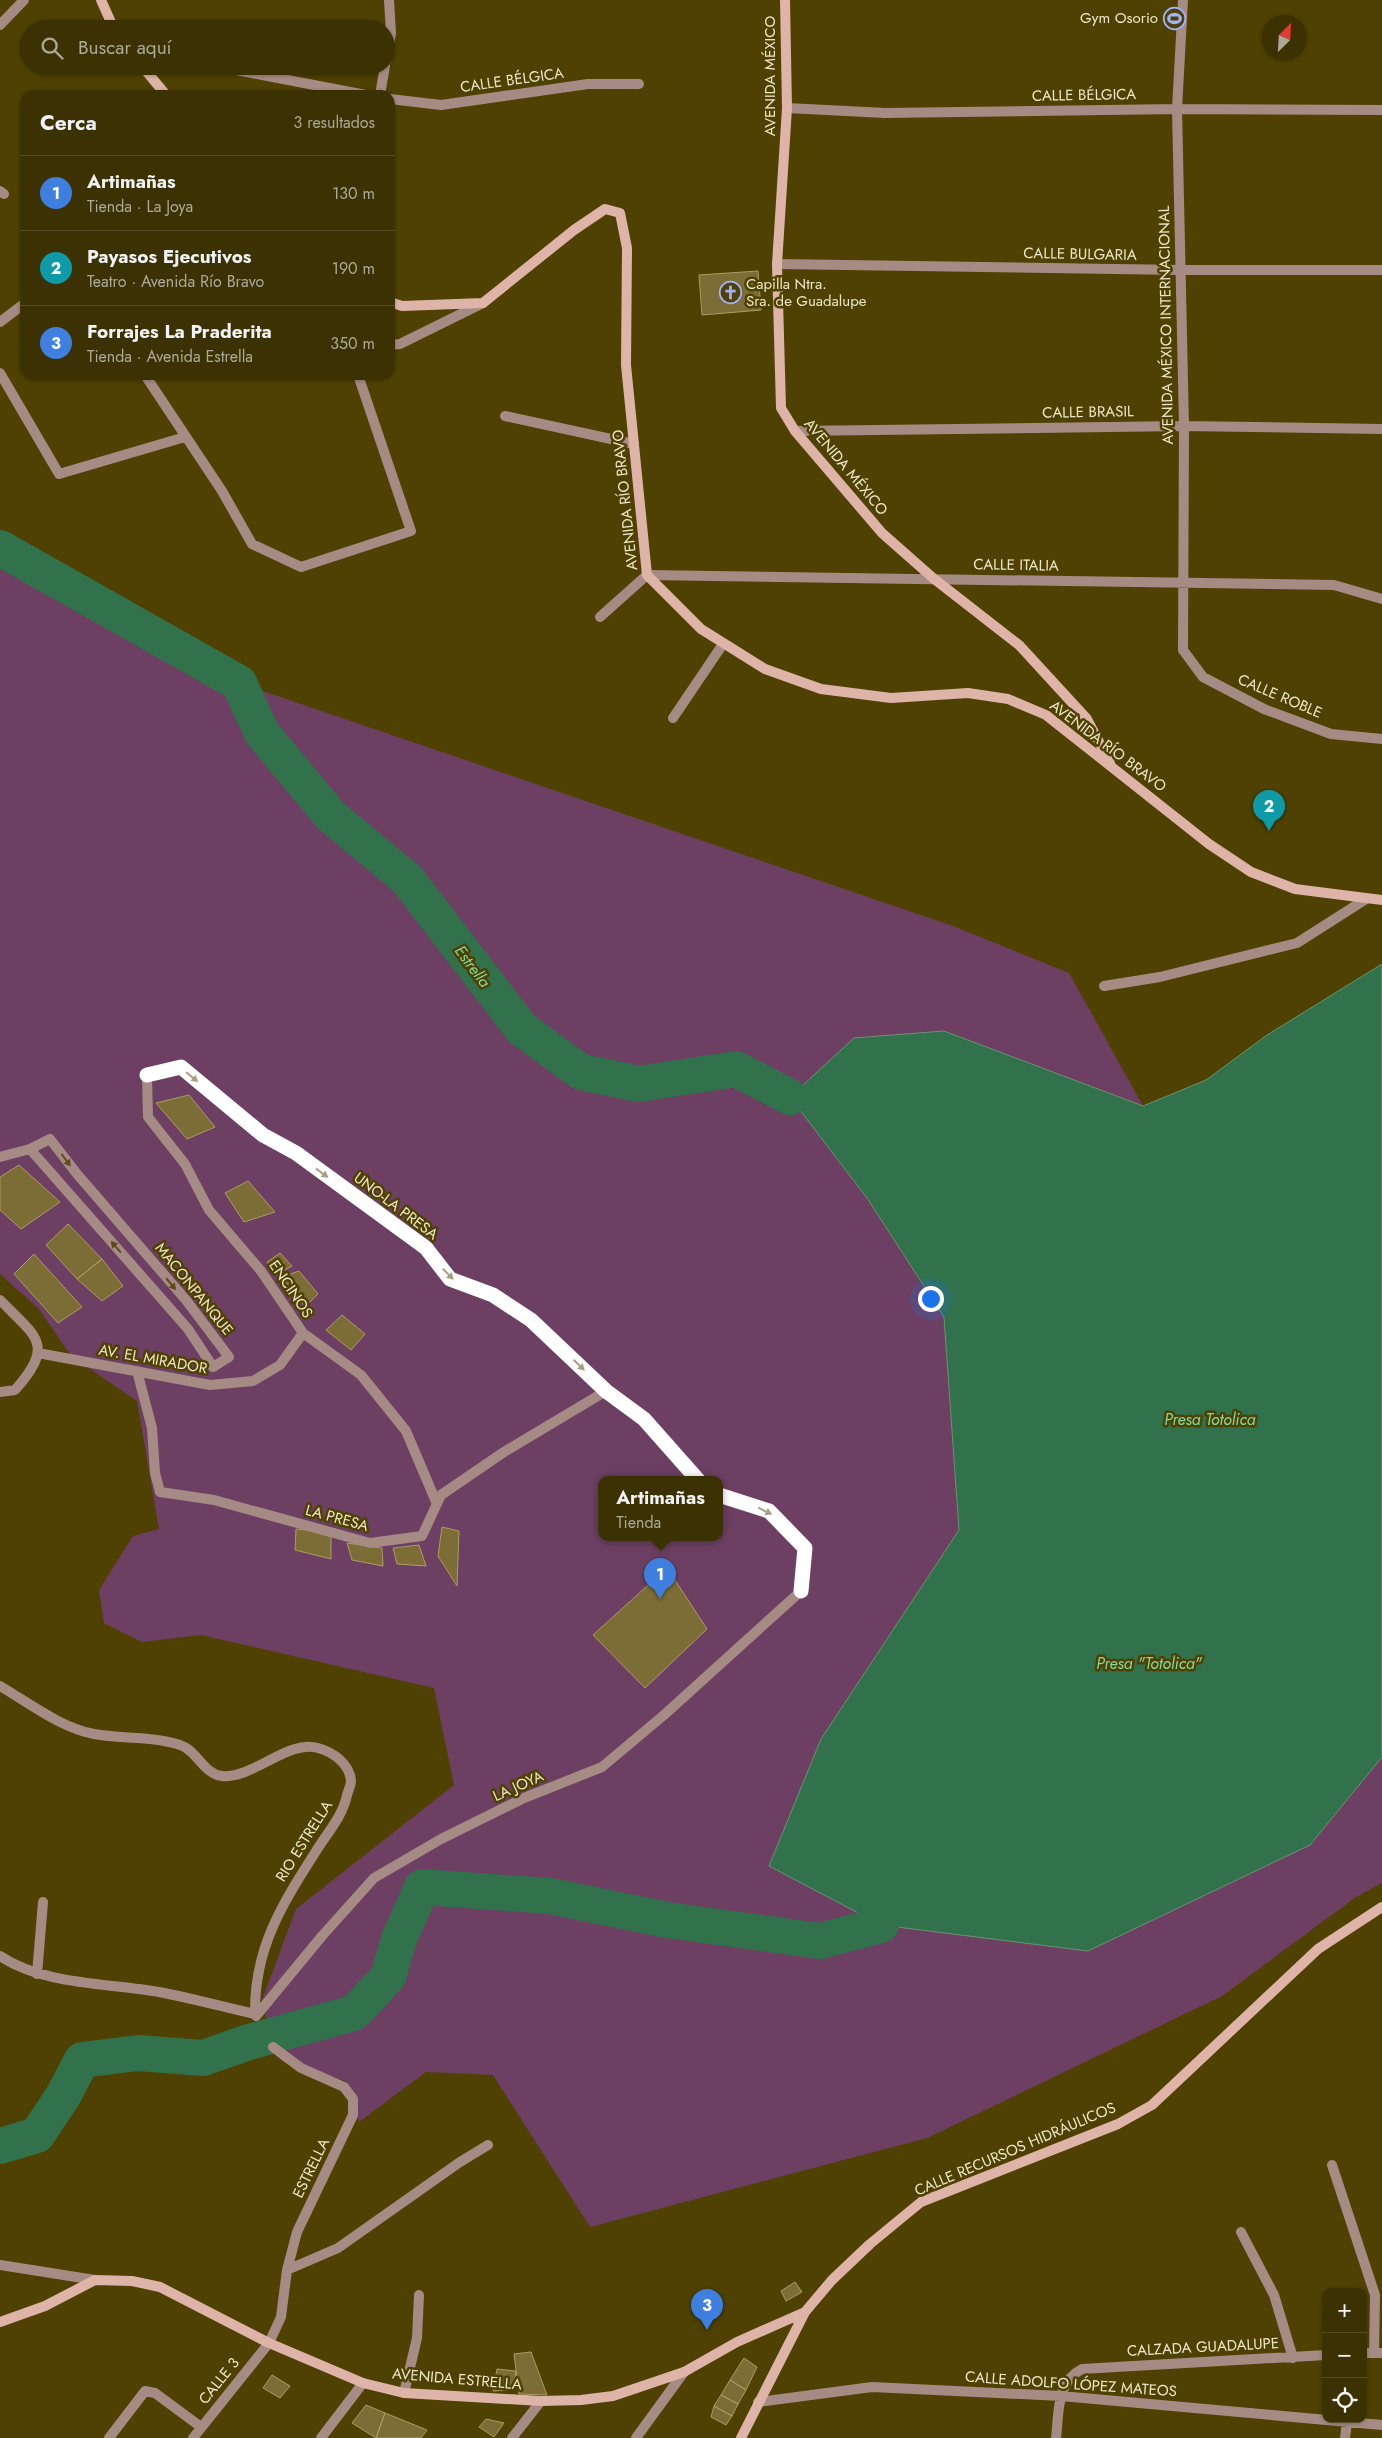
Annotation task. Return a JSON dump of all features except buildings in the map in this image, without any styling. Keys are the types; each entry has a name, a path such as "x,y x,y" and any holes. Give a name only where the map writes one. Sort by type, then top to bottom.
{"highway":[{"name":"UNO-LA PRESA","path":"147,1075 180,1067 262,1135 296,1154 426,1248 450,1279 493,1294 531,1320 606,1391 644,1419 694,1476"},
{"path":"723,1496 768,1511 805,1548 801,1590"}],"street":[{"path":"0,25 24,0"},
{"path":"101,0 110,20"},
{"path":"389,0 390,20"},
{"name":"AVENIDA MÉXICO","path":"785,0 786,108 777,264 781,408 795,432 882,532 933,578 1019,645 1087,718 1112,767"},
{"name":"AVENIDA MÉXICO INTERNACIONAL","path":"1183,0 1177,109 1184,426 1183,650"},
{"path":"149,75 162,90"},
{"path":"262,75 340,90"},
{"path":"381,90 383,75"},
{"name":"CALLE BÉLGICA","path":"395,100 440,105 588,84 638,84"},
{"name":"CALLE BÉLGICA","path":"786,108 885,113 1177,109 1382,110"},
{"name":"AVENIDA RÍO BRAVO","path":"484,303 574,230 605,209 620,213 627,248 626,365 647,575 701,628 723,644 765,669 820,689 891,698 968,693 1008,699 1046,715 1210,844 1251,872 1294,889 1382,900"},
{"name":"CALLE BULGARIA","path":"777,264 1181,270 1382,270"},
{"path":"395,304 402,306 484,303"},
{"path":"395,344 400,344 484,303"},
{"path":"0,322 20,307"},
{"path":"0,373 59,474 185,437"},
{"path":"148,380 222,491 252,544 301,567 411,531 360,380"},
{"path":"505,416 634,444"},
{"name":"CALLE BRASIL","path":"795,432 1184,426 1382,429"},
{"path":"600,617 647,575"},
{"name":"CALLE ITALIA","path":"647,575 1334,585 1382,599"},
{"path":"673,718 723,644"},
{"name":"CALLE ROBLE","path":"1183,650 1203,677 1264,709 1331,734 1382,739"},
{"path":"1104,986 1160,978 1297,943 1366,899"},
{"name":"ENCINOS","path":"147,1075 148,1117 186,1164 209,1210 262,1271 303,1333 361,1375 406,1431 437,1504"},
{"name":"MACONPANQUE","path":"50,1139 77,1174 186,1300 229,1357 212,1367 188,1330 30,1149 50,1139"},
{"path":"0,1157 30,1149"},
{"path":"0,1300 38,1340 38,1353 28,1375 15,1390 0,1392"},
{"name":"AV. EL MIRADOR","path":"38,1353 210,1385 253,1381 280,1365 303,1333"},
{"name":"LA PRESA","path":"137,1371 152,1428 155,1473 160,1492 214,1500 370,1543 422,1536 441,1495 504,1452 606,1391"},
{"name":"LA JOYA","path":"256,2015 374,1878 441,1839 516,1802 602,1767 664,1715 801,1590"},
{"name":"RIO ESTRELLA","path":"0,1686 66,1724 92,1734 182,1745 194,1753 206,1768 221,1776 241,1773 298,1748 317,1747 344,1763 351,1781 345,1806 288,1896 264,1946 255,1990 256,2015"},
{"path":"37,1974 43,1902"},
{"name":"CALLE RECURSOS HIDRÁULICOS","path":"805,2312 832,2280 870,2244 921,2202 1118,2124 1152,2105 1318,1949 1382,1907"},
{"path":"0,1956 12,1964 37,1974 159,1992 256,2015"},
{"name":"ESTRELLA","path":"270,2343 281,2317 287,2270 296,2232 353,2115 353,2099 344,2087 301,2068 272,2047"},
{"path":"287,2270 338,2248 460,2162 488,2145"},
{"path":"1332,2165 1374,2295 1373,2352"},
{"path":"1241,2232 1274,2295 1293,2358"},
{"path":"0,2265 95,2280"},
{"name":"AVENIDA ESTRELLA","path":"0,2322 45,2306 95,2280 132,2281 160,2287 270,2343 363,2383 404,2393 541,2401 581,2400 614,2396 684,2372 737,2342 805,2312"},
{"path":"404,2393 417,2338 419,2295"},
{"path":"741,2438 805,2312"},
{"name":"CALLE 3","path":"193,2438 270,2343"},
{"name":"CALZADA GUADALUPE","path":"1060,2396 1065,2383 1072,2374 1082,2369 1322,2355"},
{"path":"636,2438 684,2372"},
{"path":"321,2438 363,2383"},
{"name":"CALLE ADOLFO LÓPEZ MATEOS","path":"758,2402 872,2387 1060,2396 1322,2420"},
{"path":"109,2438 145,2391 155,2393 201,2426"},
{"path":"1056,2438 1060,2396"},
{"path":"512,2438 541,2401"},
{"path":"1345,2438 1347,2423"},
{"name":"CALLE ADOLFO LÓPEZ MATEOS","path":"1359,2423 1382,2425"}],"shaded area":[{"path":"0,548 239,683 953,926 1069,973 1143,1106 944,1031 791,1096 867,1198 944,1317 959,1530 821,1739 1310,1845 1382,1757 1382,1883 1356,1897 1222,1996 927,2138 590,2227 493,2075 426,2072 359,2122 346,2081 281,2061 261,2003 296,1909 454,1785 434,1688 201,1635 142,1642 104,1623 99,1590 133,1536 159,1529 137,1401 71,1356 39,1309 0,1274"}],"water":[{"name":"Presa \"Totolica\"","path":"1382,964 1382,1757 1310,1845 1088,1951 881,1925 769,1866 821,1739 959,1530 944,1317 867,1198 790,1097 854,1038 944,1031 1143,1106 1206,1080 1267,1035"}],"waterway":[{"name":"Estrella","path":"0,548 239,683 262,733 331,816 407,879 522,1029 581,1072 639,1084 736,1069 790,1097"},
{"path":"0,2146 37,2135 63,2096 82,2060 138,2053 203,2058 249,2042 354,2013 388,1977 399,1939 422,1887 550,1896 667,1920 820,1941 881,1925"}],"place":[{"name":"Gym Osorio","path":"1174,18"},
{"name":"Capilla Ntra. Sra. de Guadalupe","path":"730,293"},
{"name":"Payasos Ejecutivos","path":"1269,831"},
{"name":"Artimañas","path":"660,1599"},
{"name":"Forrajes La Praderita","path":"707,2330"}],"water label":[{"name":"Presa Totolica","path":"1210,1419"}]}
